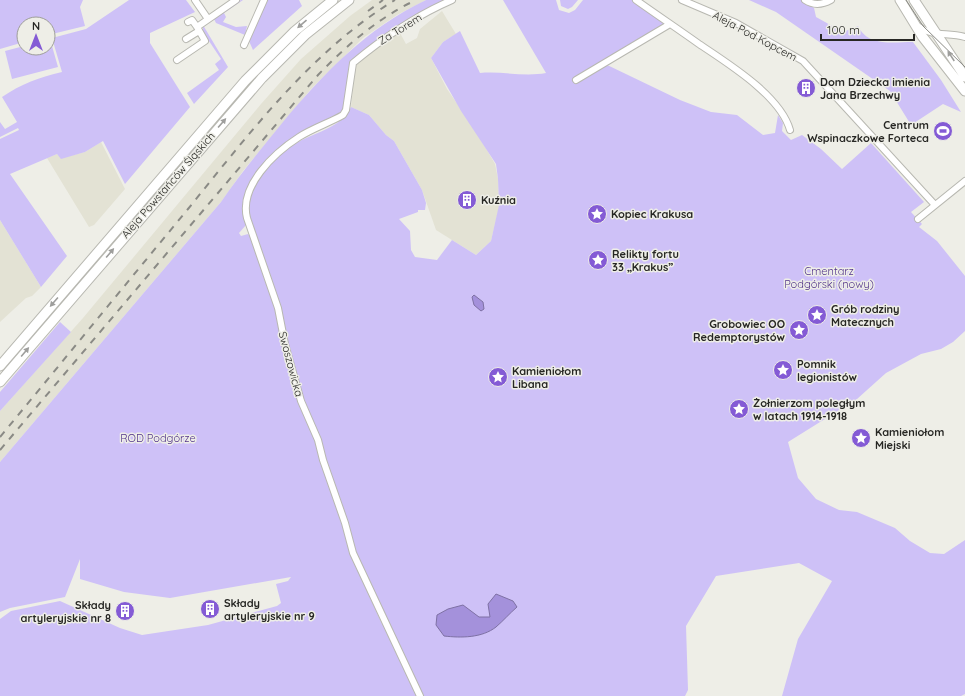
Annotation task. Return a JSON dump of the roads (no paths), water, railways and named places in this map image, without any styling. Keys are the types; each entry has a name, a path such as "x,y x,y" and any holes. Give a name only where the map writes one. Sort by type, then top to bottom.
{"main road":[{"name":"Aleja Powstańców Śląskich","path":"0,366 244,81 295,31 333,0"},
{"name":"Aleja Powstańców Śląskich","path":"0,382 262,78 305,35 349,0"},
{"path":"900,0 916,25 965,91"},
{"path":"914,0 965,77"}],"street":[{"path":"195,0 208,19"},
{"path":"186,40 208,19 236,0"},
{"path":"244,45 264,0"},
{"name":"Za Torem","path":"353,63 383,38 400,27 452,0"},
{"path":"636,0 744,74 761,89 784,118 790,130"},
{"name":"Aleja Pod Kopcem","path":"682,0 736,23 803,61 935,205"},
{"path":"805,0 817,5 831,0"},
{"path":"177,60 206,41 192,20 188,22"},
{"path":"576,80 670,24"},
{"path":"916,25 927,33 936,35 948,33 965,37"},
{"name":"Swoszowicka","path":"353,63 346,110 343,115 298,138 276,157 250,188 246,200 246,212 278,308 285,344 301,401 318,440 353,552 420,696"},
{"path":"918,219 965,181"}],"tram line":[{"path":"906,0 923,26 965,67"}],"railway":[{"path":"368,11 383,0"},
{"path":"0,437 258,123 309,69 336,44 364,21 395,0"},
{"path":"0,450 318,75 340,53 364,33 389,15 416,0"}],"place":[{"name":"Dom Dziecka imienia Jana Brzechwy","path":"806,88"},
{"name":"Centrum Wspinaczkowe Forteca","path":"943,131"},
{"name":"Kuźnia","path":"467,200"},
{"name":"Kopiec Krakusa","path":"597,214"},
{"name":"Relikty fortu 33 „Krakus”","path":"598,260"},
{"name":"Grób rodziny Matecznych","path":"817,315"},
{"name":"Grobowiec OO Redemptorystów","path":"799,330"},
{"name":"Pomnik legionistów","path":"783,370"},
{"name":"Kamieniołom Libana","path":"498,377"},
{"name":"Żołnierzom poległym w latach 1914-1918","path":"739,409"},
{"name":"Kamieniołom Miejski","path":"861,438"},
{"name":"Składy artyleryjskie nr 9","path":"210,609"},
{"name":"Składy artyleryjskie nr 8","path":"125,611"}],"park label":[{"name":"Cmentarz Podgórski (nowy)","path":"829,277"},
{"name":"ROD Podgórze","path":"158,438"}]}
